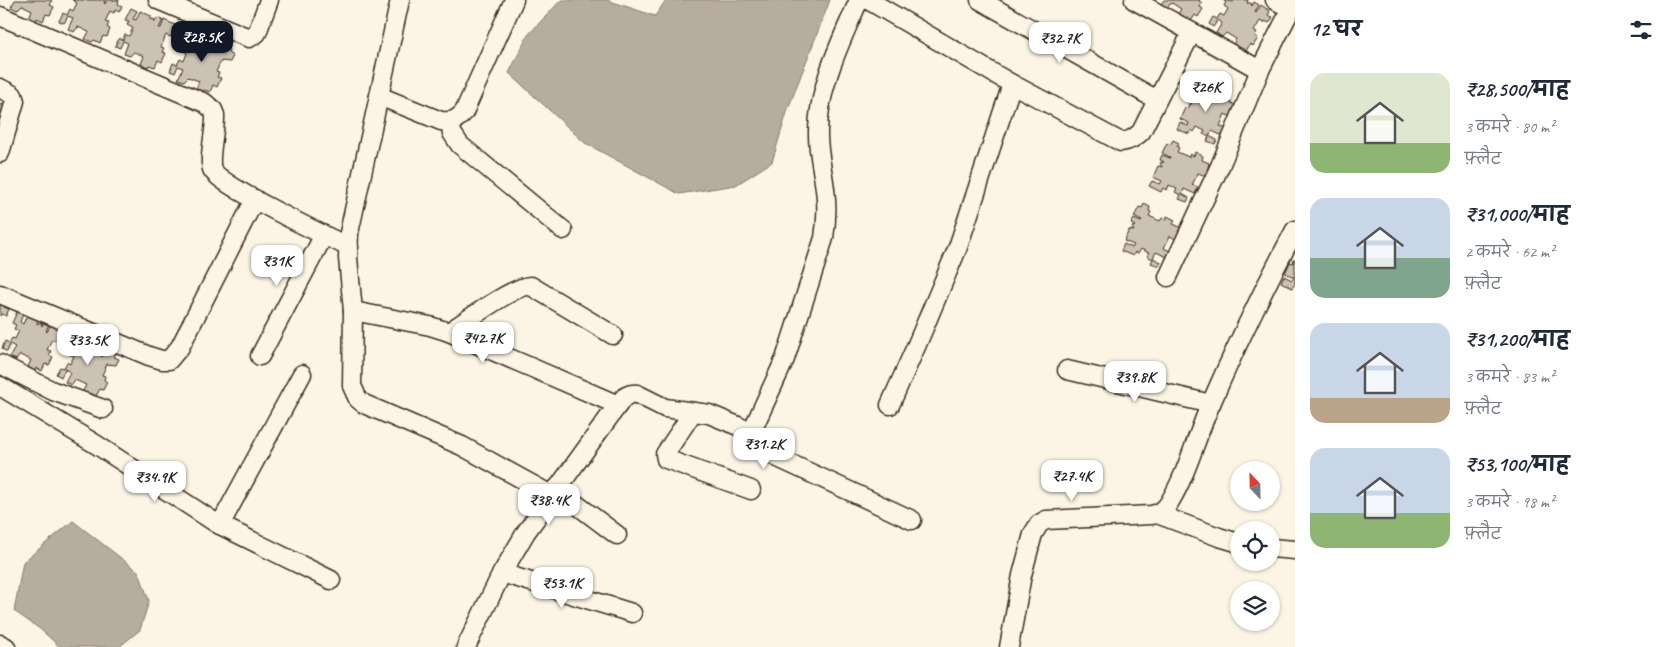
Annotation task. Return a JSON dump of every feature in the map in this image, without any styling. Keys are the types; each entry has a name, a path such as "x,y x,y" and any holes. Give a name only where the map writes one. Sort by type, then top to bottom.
{"street":[{"path":"158,0 249,38 257,33 269,0"},
{"path":"400,0 353,215 349,247 353,310 352,386 358,399 364,404 462,446 554,492 617,535"},
{"path":"379,96 441,121 450,122 458,119 464,112 514,0"},
{"path":"750,433 785,359 824,238 827,218 819,154 819,108 828,77 860,0"},
{"path":"868,0 1012,84 1121,142 1129,141 1140,132 1192,32"},
{"path":"980,0 1157,100"},
{"path":"1134,0 1260,70"},
{"path":"1168,277 1220,166 1260,70 1293,5 1275,0"},
{"path":"0,16 209,106 215,115 211,164 215,174 255,199 349,247"},
{"path":"890,405 958,247 1012,84"},
{"path":"0,88 12,95 15,101 0,153"},
{"path":"450,122 452,133 460,145 563,230"},
{"path":"0,294 149,356 169,360 180,347 255,199"},
{"path":"1157,514 1169,505 1211,404 1266,285 1295,230"},
{"path":"260,356 324,235"},
{"path":"449,332 514,290 527,285 540,290 613,335"},
{"path":"353,310 430,326 449,332 618,405"},
{"path":"0,364 53,391 103,409"},
{"path":"1066,370 1211,404"},
{"path":"220,525 302,374"},
{"path":"0,386 97,445 220,525 331,580"},
{"path":"466,647 502,573 526,532 627,395 636,394 664,408 713,415 750,433 763,451 912,520"},
{"path":"693,412 665,454 666,459 751,490"},
{"path":"1009,647 1022,575 1033,534 1039,524 1046,520 1157,514 1230,540"},
{"path":"1280,549 1295,550"},
{"path":"502,573 632,613"},
{"path":"0,644 6,647"}],"shaded area":[{"path":"561,0 607,0 655,16 666,0 830,0 788,109 772,162 736,185 679,194 585,143 509,73 528,35"},
{"path":"73,521 139,572 149,601 140,630 119,647 60,647 40,629 14,611 23,562"}],"building":[{"path":"15,0 49,0 52,1 50,5 54,7 50,15 46,14 43,21 37,18 36,21 29,18 32,10 22,5 17,10 11,7"},
{"path":"72,0 105,0 105,4 107,0 119,0 118,4 122,6 119,12 115,10 114,13 110,11 105,22 109,23 107,27 110,29 107,37 103,36 100,43 85,39 89,32 78,27 74,32 68,29 73,18 68,16 64,23 59,21 63,13 67,15 70,9 73,11 77,3"},
{"path":"1164,0 1200,0 1202,3 1200,7 1203,9 1198,17 1195,15 1191,21 1185,18 1184,20 1177,16 1181,9 1172,3 1167,7 1161,4"},
{"path":"1223,0 1233,2 1234,0 1248,0 1247,3 1251,3 1252,6 1254,2 1259,5 1256,13 1261,5 1270,11 1268,15 1273,17 1269,23 1260,21 1254,31 1257,33 1255,36 1258,38 1253,46 1250,44 1246,51 1240,48 1238,50 1232,46 1236,39 1226,33 1222,37 1216,33 1222,23 1218,20 1213,27 1209,24 1213,17 1217,19 1220,14 1224,16 1228,9 1224,6 1226,2"},
{"path":"131,8 137,11 133,19 136,20 140,11 151,16 151,20 154,19 155,22 157,18 163,20 159,28 161,28 164,20 175,25 173,28 178,30 175,37 166,35 161,47 164,48 162,52 166,53 162,62 158,60 155,67 141,64 144,56 134,52 130,56 124,54 128,43 123,41 120,48 115,46 119,38 123,40 125,34 129,36 133,28 127,25 129,21 125,20"},
{"path":"185,33 192,36 188,44 191,45 195,36 206,41 205,45 209,44 210,47 212,43 217,45 214,53 219,45 229,50 228,53 233,56 230,62 221,61 216,72 219,73 217,77 221,78 217,87 213,85 210,92 196,89 199,81 188,77 184,81 178,79 183,68 178,66 175,73 170,71 173,63 177,65 180,59 184,61 187,53 182,50 184,47 180,45"},
{"path":"1200,82 1206,85 1205,89 1207,90 1205,94 1216,99 1218,96 1222,98 1223,94 1231,98 1229,102 1236,105 1233,118 1225,114 1220,126 1226,129 1223,136 1212,131 1209,136 1217,140 1215,144 1207,141 1209,137 1203,134 1205,131 1197,127 1194,132 1191,130 1189,134 1177,129 1180,122 1188,126 1189,123 1180,119 1185,108 1189,109 1188,105 1192,104 1187,102 1190,97 1198,99 1190,95 1195,85 1198,86"},
{"path":"0,104 7,106 5,120 0,118"},
{"path":"1173,140 1179,143 1177,152 1189,157 1190,154 1194,156 1195,152 1203,156 1202,160 1209,163 1206,176 1198,173 1192,185 1198,187 1195,194 1184,189 1182,194 1189,198 1187,202 1179,199 1181,195 1175,192 1177,189 1169,185 1167,190 1163,188 1161,192 1149,186 1152,181 1160,184 1162,181 1153,177 1158,166 1162,167 1160,163 1164,162 1160,160 1162,155 1170,158 1162,153 1167,143 1170,145"},
{"path":"1144,204 1150,207 1149,211 1151,212 1149,216 1160,221 1162,218 1166,220 1167,216 1175,220 1173,224 1180,227 1178,233 1180,234 1177,240 1170,236 1164,248 1170,251 1167,257 1156,252 1153,258 1161,262 1159,266 1151,263 1153,259 1147,256 1149,253 1141,249 1138,254 1135,252 1133,256 1121,251 1124,244 1132,248 1134,245 1124,241 1129,230 1134,231 1132,227 1136,226 1131,224 1134,219 1142,221 1134,217 1139,207 1142,208"},
{"path":"1293,259 1295,259 1295,284 1292,288 1281,282 1284,276 1292,280 1294,277 1285,273 1290,262 1294,263"},
{"path":"0,301 6,304 4,307 9,309 6,316 2,314 0,316"},
{"path":"17,312 23,314 20,322 23,324 27,315 38,319 37,324 41,322 42,326 44,321 49,324 47,332 51,324 61,328 60,332 64,334 62,340 58,338 57,341 52,339 47,350 51,351 49,355 53,357 49,365 45,364 42,371 36,368 35,371 28,367 31,360 20,355 16,360 10,357 15,347 10,344 7,352 2,349 5,341 9,343 12,338 15,339 19,331 14,329 16,325 12,323"},
{"path":"72,336 78,339 74,347 77,349 82,340 92,344 92,349 95,347 97,351 99,346 104,349 102,357 106,349 116,353 114,357 119,359 116,365 107,364 102,375 105,376 104,380 107,382 103,390 100,389 96,396 90,393 89,396 82,393 86,385 75,380 71,385 65,382 70,372 65,369 61,377 56,374 60,367 64,368 67,362 70,364 74,356 69,354 71,350 67,348"}]}
